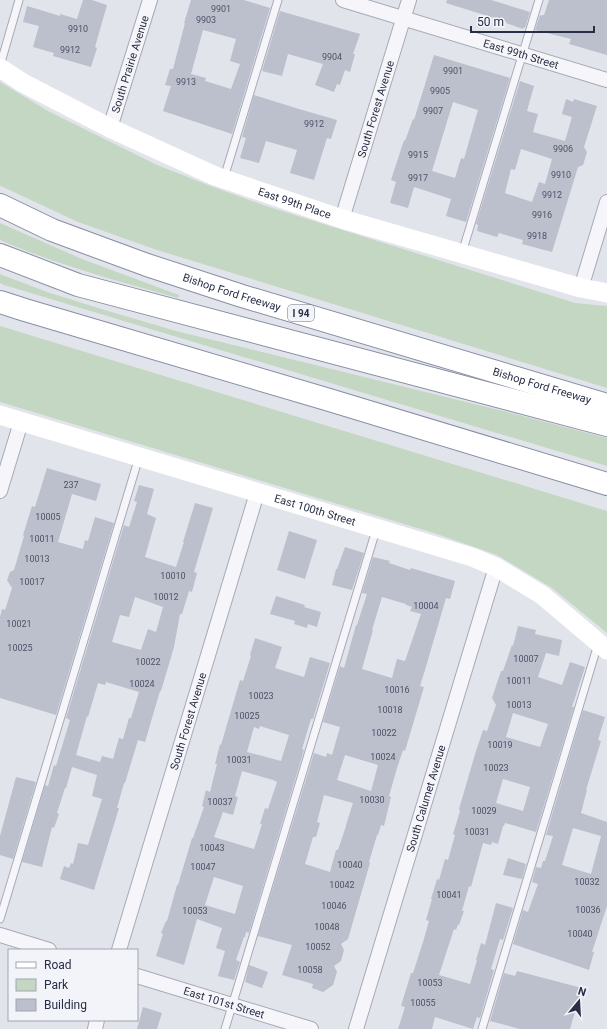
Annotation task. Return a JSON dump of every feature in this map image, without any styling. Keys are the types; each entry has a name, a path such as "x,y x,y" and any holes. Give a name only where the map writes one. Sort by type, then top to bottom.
{"highway":[{"name":"Bishop Ford Freeway","path":"0,205 52,230 147,265 242,296 607,405"},
{"path":"0,255 78,285 607,425"},
{"path":"0,302 607,484"}],"street":[{"name":"South Prairie Avenue","path":"110,128 150,0"},
{"name":"East 99th Street","path":"343,0 607,80"},
{"name":"South Forest Avenue","path":"342,219 409,0"},
{"name":"East 99th Place","path":"0,67 23,83 110,128 223,179 342,219 581,288 607,293"},
{"path":"581,288 607,202"},
{"name":"East 100th Street","path":"0,415 472,557 496,567 542,595 603,647"},
{"path":"0,491 21,422"},
{"name":"South Forest Avenue","path":"119,949 258,493"},
{"name":"South Calumet Avenue","path":"356,1029 496,567"},
{"path":"0,935 46,949"},
{"name":"East 101st Street","path":"138,976 311,1029"}],"lane":[{"path":"0,67 19,0"},
{"path":"223,179 278,0"},
{"path":"462,254 539,0"},
{"path":"0,919 139,457"},
{"path":"225,1029 377,528"},
{"path":"482,1029 603,647"}],"green space":[{"path":"0,82 48,111 157,165 208,185 266,206 575,303 607,306 607,388 157,250 78,222 0,186"},
{"path":"0,223 82,259 179,295 178,298 66,265 0,240"},
{"path":"0,274 47,292 176,331 607,438 607,466 4,285 0,283"},
{"path":"0,326 607,511 607,633 552,588 497,555 434,533 0,402"}],"building":[{"path":"83,0 92,0 107,5 91,67 53,56 54,53 33,47 39,26 23,22 27,6 60,16 60,14 77,19"},
{"path":"191,0 244,0 270,8 232,134 163,111 171,86 165,85 170,69 173,69","holes":["203,30 236,39 230,61 240,64 231,89 205,81 206,78 191,74"]},
{"path":"447,0 491,0 530,12 525,28 524,27 523,29 506,23 507,22 446,3"},
{"path":"549,0 607,0 607,55 569,44 571,39 535,30 540,15 544,15"},
{"path":"280,11 360,34 353,54 355,54 350,72 345,70 340,85 337,84 334,92 315,85 323,64 288,54 282,76 262,71"},
{"path":"434,55 510,78 466,222 446,216 451,199 414,187 408,208 390,203 396,182 391,180 404,140 405,141 413,119 414,120","holes":["453,102 478,110 464,159 461,158 455,178 432,171"]},
{"path":"520,81 534,86 527,111 538,114 533,132 565,141 572,117 562,114 566,99 573,102 574,99 597,106 584,147 587,152 583,165 578,167 552,252 522,244 523,240 499,233 497,237 477,231 478,225 476,224","holes":["521,149 552,159 545,184 539,182 532,202 505,193 511,169 515,170"]},
{"path":"254,95 337,120 331,139 327,138 314,180 290,173 297,150 266,141 259,163 240,158 246,138 242,137"},
{"path":"47,468 101,484 96,501 72,494 58,542 83,549 85,540 88,541 95,517 114,523 56,715 0,698 0,617 2,609 5,610 12,588 7,580 10,572 14,570 32,506 35,507"},
{"path":"139,485 154,489 147,514 156,518 145,557 176,567 195,503 213,508 194,572 197,573 192,592 189,591 182,614 180,614 174,647 145,742 138,740 124,783 117,808 119,808 94,890 60,879 64,866 69,868 71,863 73,864 78,843 88,845 102,799 92,796 97,775 72,767 57,813 59,814 54,828 52,827 42,867 22,862 45,785 48,786 54,765 56,766 70,720 66,718 124,525 129,527 137,502 134,501","holes":["135,597 163,607 156,632 148,629 141,650 112,642 120,615 129,617","106,682 139,692 123,739 119,738 113,759 102,756 100,762 76,755 98,683 105,685"]},
{"path":"289,531 317,540 305,579 277,570"},
{"path":"345,547 364,553 352,590 332,585 336,569"},
{"path":"373,557 390,561 389,563 410,570 411,568 455,581 450,599 446,598 420,686 424,687 405,751 403,750 397,768 389,796 391,797 384,826 381,825 377,835 348,939 341,944 344,950 341,961 334,966 337,972 333,985 323,992 312,988 313,984 282,975 292,945 258,936 314,753 326,757 327,753 332,755 340,727 323,722 340,666 344,668 356,625 367,594 362,593","holes":["382,597 406,604 412,607 410,611 421,614 405,661 397,659 392,678 362,669","345,755 378,765 371,791 337,780","324,795 353,803 338,850 336,850 330,872 305,864 313,837 316,837 320,823 317,822"]},
{"path":"276,596 305,605 304,607 321,612 317,627 308,624 307,628 294,624 295,621 270,614"},
{"path":"518,626 536,630 535,634 562,640 559,656 546,653 538,677 562,685 570,662 585,667 572,707 574,707 536,832 505,823 498,844 492,842 491,845 483,843 471,887 469,886 462,911 464,911 459,925 458,924 456,930 454,929 439,975 470,984 481,943 485,945 496,903 513,908 503,940 500,939 491,969 494,970 480,1018 477,1017 473,1029 435,1017 432,1029 398,1029 405,1007 401,1006 429,921 426,920 437,879 439,880 445,859 448,860 455,835 453,834 460,811 459,809 476,751 483,730 487,731 496,705 492,698 501,671 503,671 512,645 513,646","holes":["513,713 548,724 540,747 506,737","503,779 530,787 523,811 496,803"]},
{"path":"255,638 282,647 275,668 304,677 310,657 330,663 302,749 304,750 249,933 246,932 236,960 240,962 234,980 218,976 225,951 216,948 222,928 197,919 184,965 156,956 163,934 161,933 167,921 192,838 204,807 202,806 206,790 210,792 220,744 221,745 240,680 243,681 251,656","holes":["260,726 289,735 281,761 247,752 254,727 259,729","242,771 277,782 268,809 265,808 260,824 262,824 254,849 214,837 223,812 233,815 238,797 235,796","214,877 243,886 235,914 205,905"]},
{"path":"583,710 605,717 598,740 601,741 586,790 581,813 607,822 607,906 592,952 594,952 589,970 513,944 523,910 528,912 538,884 532,882 536,867 541,868 543,861 545,861 553,836 546,835","holes":["573,828 601,836 591,874 562,865"]},
{"path":"16,777 36,782 13,859 0,855 0,836"},
{"path":"508,858 526,864 522,879 503,875"},
{"path":"249,965 268,972 262,988 245,982"},
{"path":"517,971 582,988 570,1029 520,1029 490,1021 504,973 515,976"},
{"path":"143,1007 162,1013 157,1029 137,1029"}]}
